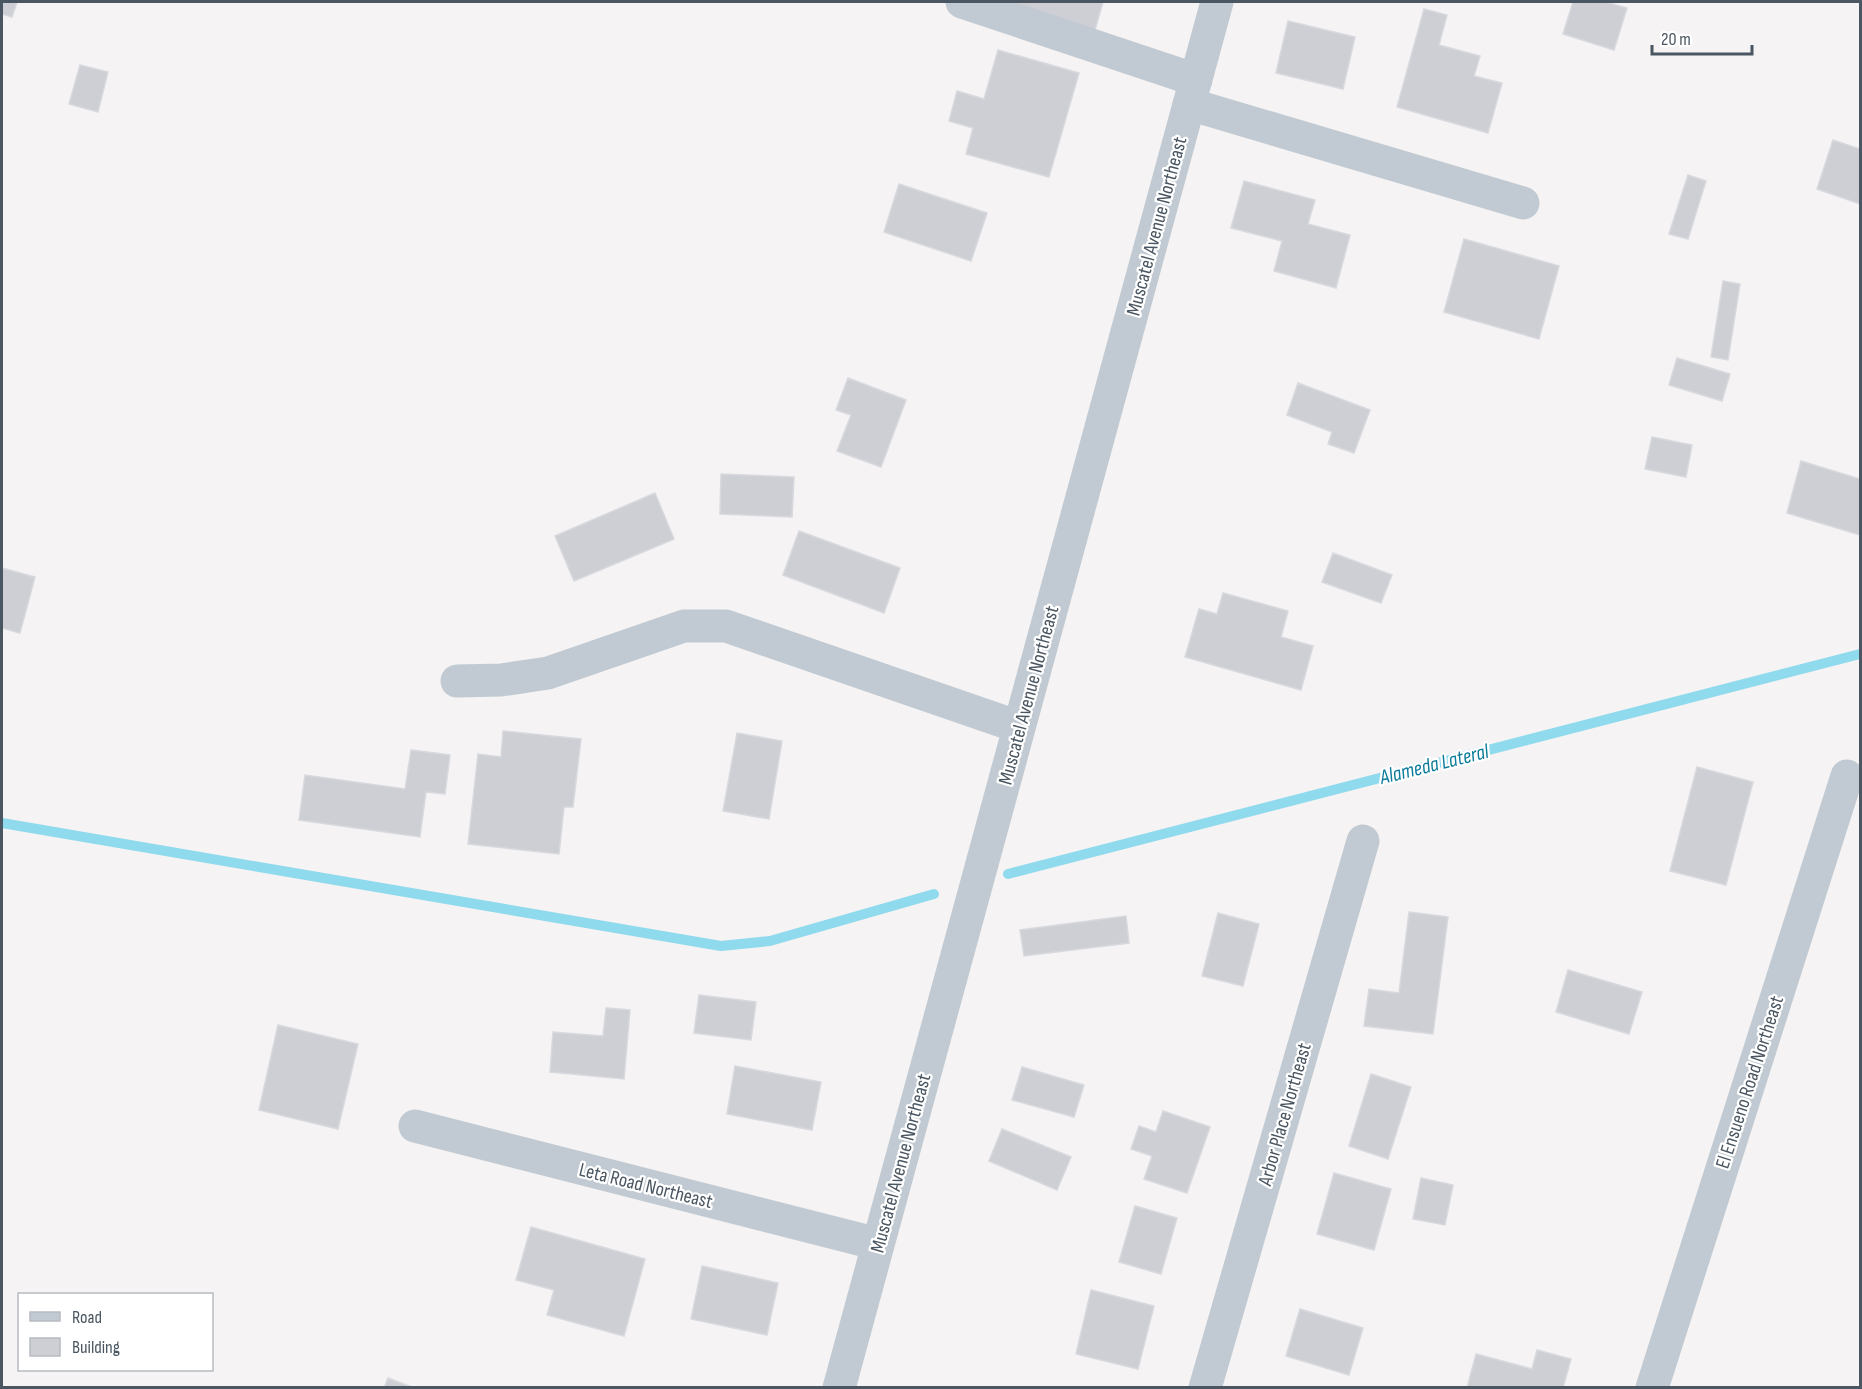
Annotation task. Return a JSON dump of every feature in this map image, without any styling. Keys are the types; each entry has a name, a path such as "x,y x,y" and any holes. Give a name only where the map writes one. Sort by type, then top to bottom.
{"street":[{"path":"962,2 1192,92 1523,203"},
{"name":"Muscatel Avenue Northeast","path":"839,1388 1217,2"},
{"path":"458,681 501,680 548,673 684,626 726,626 1019,727"},
{"name":"El Ensueno Road Northeast","path":"1652,1388 1846,776"},
{"name":"Arbor Place Northeast","path":"1205,1388 1363,841"},
{"name":"Leta Road Northeast","path":"415,1126 878,1244"}],"building":[{"path":"2,2 17,2 12,17 2,14"},
{"path":"1015,2 1103,2 1095,30 1014,7"},
{"path":"1573,2 1606,2 1627,8 1614,50 1563,34"},
{"path":"1424,9 1447,15 1439,45 1480,56 1474,76 1502,83 1488,133 1397,107"},
{"path":"1288,21 1355,37 1343,89 1276,73"},
{"path":"998,50 1079,73 1049,177 966,154 973,128 949,121 957,91 984,99"},
{"path":"80,65 108,72 98,112 69,104"},
{"path":"1833,140 1860,149 1860,204 1817,189"},
{"path":"1688,175 1706,181 1688,239 1669,234"},
{"path":"1244,181 1315,200 1308,224 1350,235 1336,288 1274,271 1282,241 1231,228"},
{"path":"899,184 987,213 971,261 884,232"},
{"path":"1464,239 1559,266 1539,339 1444,312"},
{"path":"1723,281 1740,284 1728,360 1711,357"},
{"path":"1677,358 1730,374 1722,401 1669,385"},
{"path":"848,378 906,400 881,467 837,451 851,415 836,410"},
{"path":"1298,383 1370,410 1354,453 1328,444 1332,432 1287,415"},
{"path":"1652,437 1692,445 1686,477 1645,469"},
{"path":"1801,461 1860,479 1860,535 1787,513"},
{"path":"721,474 794,477 792,517 720,514"},
{"path":"655,493 674,539 574,581 555,536"},
{"path":"799,531 900,568 884,613 783,575"},
{"path":"1333,553 1392,575 1381,603 1322,582"},
{"path":"2,568 35,577 20,633 2,628"},
{"path":"1223,593 1288,611 1281,637 1313,646 1301,690 1185,657 1199,609 1217,614"},
{"path":"503,731 581,739 573,807 564,807 559,854 468,844 478,754 501,757"},
{"path":"737,733 782,741 769,819 723,811"},
{"path":"411,750 450,755 445,794 426,792 420,837 299,820 305,775 405,789"},
{"path":"1697,767 1753,782 1726,885 1670,871"},
{"path":"1409,912 1448,917 1433,1034 1364,1026 1369,989 1399,993"},
{"path":"1218,913 1259,924 1243,986 1202,976"},
{"path":"1126,916 1129,943 1024,956 1020,930"},
{"path":"1568,970 1642,992 1629,1034 1556,1012"},
{"path":"699,995 756,1002 751,1040 694,1033"},
{"path":"606,1008 630,1010 624,1079 550,1072 553,1032 603,1036"},
{"path":"278,1025 358,1044 338,1129 259,1110"},
{"path":"735,1066 821,1082 812,1130 727,1114"},
{"path":"1022,1067 1084,1085 1074,1117 1012,1100"},
{"path":"1371,1074 1411,1087 1388,1159 1349,1146"},
{"path":"1163,1111 1210,1127 1187,1193 1144,1179 1152,1156 1131,1149 1139,1126 1156,1132"},
{"path":"1002,1129 1071,1157 1057,1190 989,1161"},
{"path":"1334,1173 1391,1189 1374,1250 1317,1234"},
{"path":"1421,1178 1453,1185 1445,1225 1413,1219"},
{"path":"1135,1206 1177,1218 1161,1274 1119,1262"},
{"path":"531,1227 645,1259 624,1336 547,1315 554,1290 516,1280"},
{"path":"702,1266 778,1283 767,1335 691,1319"},
{"path":"1091,1290 1154,1306 1138,1369 1076,1354"},
{"path":"1300,1309 1363,1328 1349,1375 1286,1356"},
{"path":"1537,1350 1571,1359 1563,1388 1467,1388 1476,1354 1532,1369"},
{"path":"388,1378 414,1388 384,1388"}],"waterway":[{"name":"Alameda Lateral","path":"1008,874 1860,654"},
{"path":"2,823 721,946 770,941 934,894"}]}
